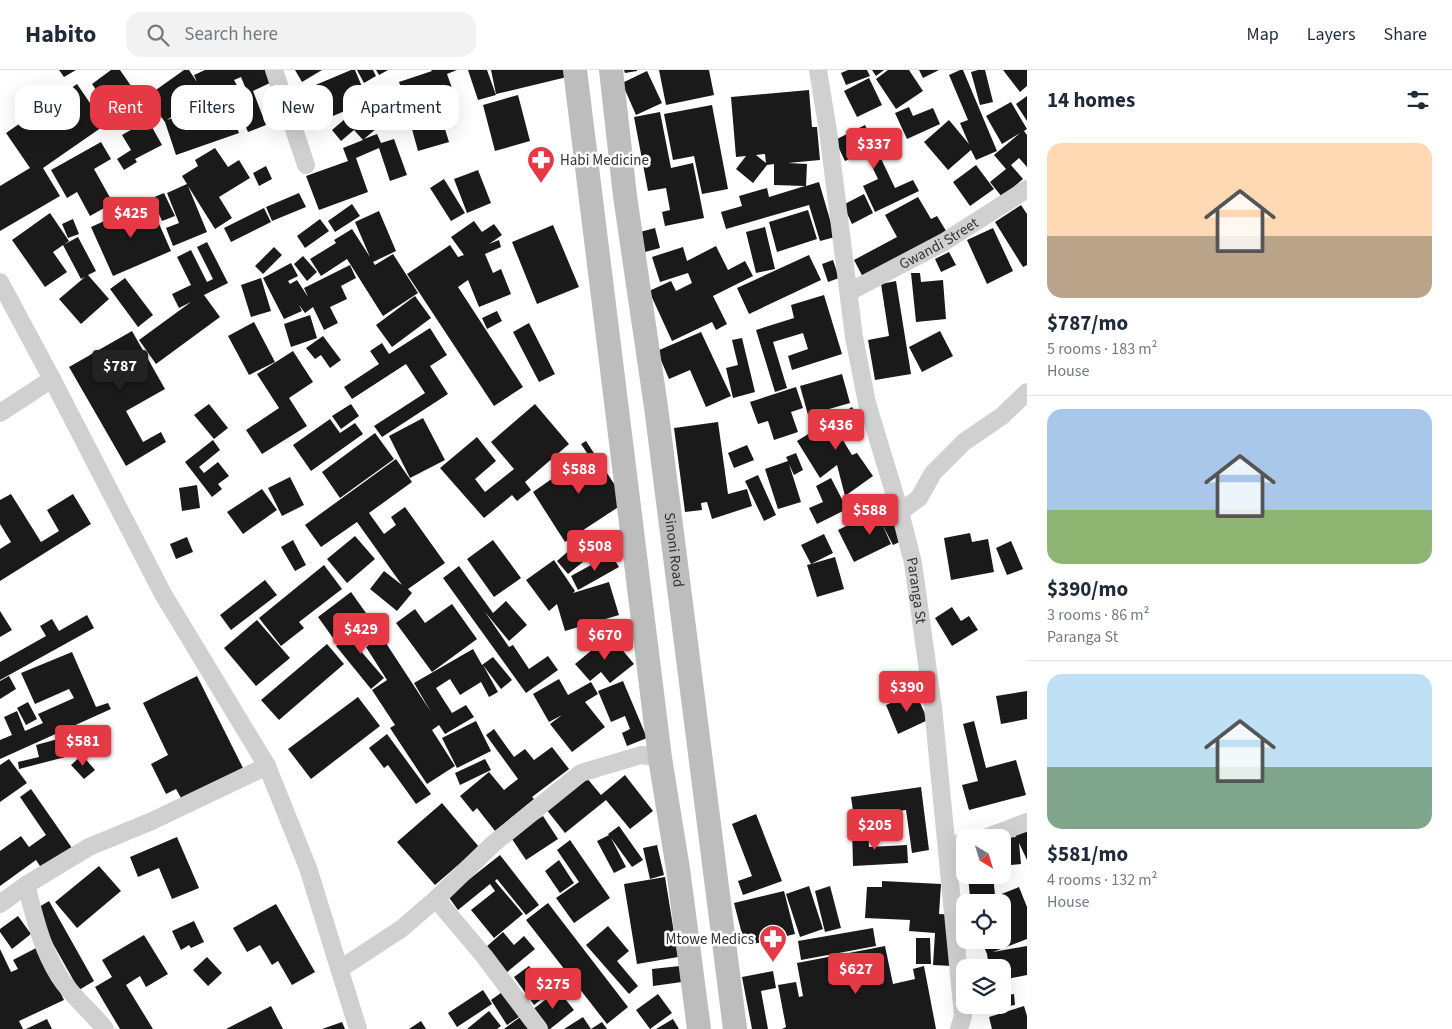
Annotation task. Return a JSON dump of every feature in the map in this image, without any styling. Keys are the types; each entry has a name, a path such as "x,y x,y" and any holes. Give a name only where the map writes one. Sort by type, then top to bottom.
{"street":[{"path":"274,70 306,165"},
{"path":"574,70 660,758 679,879 699,1029"},
{"name":"Sinoni Road","path":"610,70 661,446 735,1029"},
{"name":"Paranga St","path":"818,70 828,131 854,337 867,403 900,512 913,563 933,707 947,846 963,1016 959,1029"},
{"name":"Gwandi Street","path":"849,292 944,242 1027,189"},
{"path":"0,282 163,594 267,766 308,868 358,1029"},
{"path":"0,413 52,379"},
{"path":"900,512 919,498 932,473 964,442 1002,416 1027,392"},
{"path":"340,969 401,929 436,900 493,844 581,773 641,755 660,758"},
{"path":"0,904 26,885 88,847 152,821 267,766"},
{"path":"1009,829 1027,822"},
{"path":"947,846 956,844"},
{"path":"26,885 41,942 59,977 77,1000 106,1029"},
{"path":"436,900 484,956 539,1029"}],"building":[{"path":"59,70 76,70 64,77"},
{"path":"111,70 120,70 130,85 93,85"},
{"path":"184,70 189,70 197,82 194,75 205,70 267,70 272,82 253,91 253,85 244,85 241,77 234,80 237,85 171,85 171,117 167,120 171,119 171,130 238,130 239,133 176,155 165,122 161,117 161,86"},
{"path":"295,70 322,70 302,82"},
{"path":"355,70 361,85 343,85 343,112 333,116 333,85 315,85"},
{"path":"357,70 373,70 376,76 364,83"},
{"path":"376,70 388,70 379,75"},
{"path":"457,70 447,74 451,85 400,85 399,82 432,71"},
{"path":"468,70 487,70 496,95 478,100"},
{"path":"491,70 566,70 567,77 496,94"},
{"path":"624,70 637,70 637,71 625,73"},
{"path":"659,70 709,70 714,95 666,105"},
{"path":"848,70 867,70 870,76 846,85 841,73"},
{"path":"872,70 884,70 876,76"},
{"path":"888,70 909,70 923,91 896,109 876,79"},
{"path":"919,70 939,70 923,78"},
{"path":"963,70 997,151 976,160 971,150 948,170 924,142 949,120 969,144 960,123 968,120 949,75"},
{"path":"985,70 993,102 980,105 971,72"},
{"path":"1003,70 1027,70 1027,86 1020,92"},
{"path":"647,71 662,103 636,115 622,83"},
{"path":"869,78 882,105 857,117 844,91"},
{"path":"80,88 90,103 90,130 98,130 43,168 60,196 0,231 0,186 30,168 6,133 15,127 15,130 80,130"},
{"path":"809,90 812,127 817,127 820,160 788,163 807,164 806,186 819,182 835,237 820,241 809,205 726,229 721,212 742,206 739,196 767,188 769,197 805,186 774,185 774,164 767,165 753,183 736,169 746,156 736,157 731,97","holes":["765,154 766,163 756,155"]},
{"path":"253,91 263,117 263,126 248,132 247,130 253,130"},
{"path":"518,95 530,141 495,151 483,105"},
{"path":"1027,96 1027,121 1016,104"},
{"path":"1011,102 1027,129 1024,131 1027,135 1027,167 1019,158 1011,165 1023,179 1002,197 990,182 1006,169 994,155 1020,133 1002,144 986,116"},
{"path":"712,105 728,189 702,194 694,156 673,160 664,114"},
{"path":"909,107 913,116 933,108 940,124 907,139 895,113"},
{"path":"660,112 671,168 693,163 704,218 665,226 662,212 670,210 666,188 648,191 634,117"},
{"path":"343,121 343,130 354,130 341,141 333,129"},
{"path":"865,125 895,188 913,180 919,191 875,212 863,186 878,179 865,152 845,161 835,140"},
{"path":"131,130 154,130 162,145 135,159 137,162 124,170 117,159 131,150 122,135"},
{"path":"354,130 375,130 364,139 377,134 381,143 394,139 407,175 390,181 379,148 356,158 368,192 319,210 306,176 348,161 343,148 363,140"},
{"path":"412,130 445,130 449,142 418,151"},
{"path":"101,142 111,159 94,169 113,203 90,216 77,192 67,198 51,170"},
{"path":"215,148 228,167 239,160 250,178 219,197 232,218 215,229 188,186 207,232 173,246 166,228 179,223 167,193 187,184 182,176 198,166 195,160"},
{"path":"976,165 994,189 970,206 953,182"},
{"path":"266,166 272,179 259,186 253,173"},
{"path":"478,170 491,203 467,213 454,179"},
{"path":"444,179 465,213 451,221 430,188"},
{"path":"164,193 175,216 162,221 152,198"},
{"path":"299,193 306,207 272,221 266,207"},
{"path":"864,194 873,213 852,224 843,205"},
{"path":"918,197 931,219 937,216 948,234 866,283 854,260 897,237 885,215"},
{"path":"149,201 171,251 113,276 91,227"},
{"path":"352,204 360,216 335,232 328,221"},
{"path":"1021,205 1027,214 1027,265 1023,267 995,222"},
{"path":"264,208 271,222 231,242 224,228"},
{"path":"808,210 817,239 777,252 769,222"},
{"path":"379,211 396,251 373,262 375,265 393,254 418,293 383,316 347,259 321,276 310,259 336,243 334,240 352,229 370,257 355,222"},
{"path":"50,213 69,241 53,252 67,272 45,287 12,240"},
{"path":"73,219 79,234 68,238 62,224"},
{"path":"320,219 329,231 305,248 297,236"},
{"path":"474,221 482,232 494,224 502,235 489,244 499,240 501,247 485,254 493,273 501,269 511,294 479,307 468,280 458,287 523,387 494,406 407,274 450,245 458,257 464,255 451,237"},
{"path":"553,225 579,287 537,304 512,242"},
{"path":"765,227 775,269 756,273 746,232"},
{"path":"655,228 660,248 645,252 640,232"},
{"path":"993,228 1013,271 987,284 967,240"},
{"path":"78,237 96,271 88,275 109,299 81,324 59,299 85,277 81,279 63,245"},
{"path":"207,242 228,283 204,295 220,317 156,364 139,340 191,302 179,308 172,294 191,285 177,257 191,250 207,282 213,279 197,247"},
{"path":"716,246 728,270 745,261 753,276 713,296 727,324 716,330 712,322 672,341 649,291 671,281 676,291 692,283 688,273 660,282 652,257 683,247 687,261"},
{"path":"274,247 282,255 263,274 255,266"},
{"path":"949,252 956,265 941,272 935,259"},
{"path":"809,255 821,280 749,314 737,288"},
{"path":"303,256 317,272 307,281 294,264"},
{"path":"833,260 839,278 828,282 822,264"},
{"path":"291,263 298,276 288,281 290,284 297,280 308,297 304,288 350,265 356,278 341,286 347,299 330,307 338,323 324,330 313,307 305,313 299,305 302,311 284,319 263,278"},
{"path":"911,273 920,273 921,282 943,280 946,319 916,322"},
{"path":"125,278 153,315 138,327 110,289"},
{"path":"261,278 271,311 251,317 241,285"},
{"path":"896,281 911,374 875,380 868,340 889,336 881,284"},
{"path":"824,295 842,354 792,370 788,356 808,349 803,333 773,342 787,388 775,392 756,330 794,318 791,305"},
{"path":"415,296 431,318 392,347 376,325"},
{"path":"497,311 502,321 487,329 482,318"},
{"path":"310,315 317,338 291,347 284,324"},
{"path":"254,322 275,362 249,375 228,336"},
{"path":"529,323 555,374 539,382 513,332"},
{"path":"430,328 447,355 430,366 448,394 382,437 374,426 425,393 406,364 352,399 344,387 379,364 370,351 382,343 389,354"},
{"path":"132,331 165,389 126,411 143,442 161,432 166,442 126,466 69,367"},
{"path":"940,331 953,356 922,372 909,347"},
{"path":"701,332 731,396 706,407 690,370 669,379 657,351"},
{"path":"323,336 341,360 330,368 321,355 315,359 306,348"},
{"path":"742,338 755,392 733,398 726,368 738,365 732,340"},
{"path":"293,351 313,382 289,398 307,426 262,454 246,430 279,408 257,374"},
{"path":"842,374 850,403 808,415 800,386"},
{"path":"796,387 803,408 791,412 798,432 774,440 768,421 758,424 750,402"},
{"path":"209,404 228,428 214,439 194,415"},
{"path":"351,404 359,416 341,429 332,416"},
{"path":"535,404 569,444 525,482 531,490 517,501 512,495 484,518 440,468 477,437 496,461 475,479 485,492 514,469 491,442"},
{"path":"852,407 863,424 841,437 852,455 857,453 873,476 845,496 837,465 820,478 797,441"},
{"path":"423,418 445,460 410,478 389,436"},
{"path":"330,419 340,433 355,423 363,434 311,471 293,445"},
{"path":"718,422 728,494 747,489 752,506 712,519 707,502 701,503 702,510 685,512 674,428"},
{"path":"375,433 394,459 340,498 322,472"},
{"path":"213,440 220,450 199,467 204,473 218,462 229,476 218,484 222,489 212,497 185,462"},
{"path":"586,441 626,502 565,542 533,492 563,471 562,469 587,453 581,444"},
{"path":"747,445 754,460 734,468 728,453"},
{"path":"796,453 803,470 794,475 789,464 801,502 778,509 765,469 788,461 786,457"},
{"path":"396,459 412,482 369,513 384,534 396,525 391,517 405,507 445,563 408,589 412,593 397,611 370,589 384,571 402,585 357,522 321,547 305,525"},
{"path":"758,475 776,515 764,521 745,481"},
{"path":"290,477 304,505 282,516 268,488"},
{"path":"831,478 847,509 817,524 809,508 823,502 816,486"},
{"path":"197,485 200,508 182,511 179,488"},
{"path":"262,489 277,510 243,534 227,512"},
{"path":"11,494 41,542 59,531 47,510 73,494 91,524 0,581 0,549 11,542 0,524 0,500"},
{"path":"875,512 879,521 891,515 904,540 893,545 882,524 891,544 854,562 838,530"},
{"path":"970,533 972,542 988,539 994,572 951,580 944,538"},
{"path":"824,534 833,553 811,564 801,545"},
{"path":"587,535 599,549 568,574 557,561"},
{"path":"355,536 375,559 347,583 327,559"},
{"path":"187,537 193,552 176,559 170,544"},
{"path":"293,540 306,565 295,571 281,547"},
{"path":"493,540 521,578 494,597 467,559"},
{"path":"1011,541 1023,569 1007,575 996,548"},
{"path":"611,554 619,567 578,590 571,576"},
{"path":"835,557 844,589 817,597 807,565"},
{"path":"554,560 575,591 573,593 609,582 619,615 565,631 557,604 549,611 526,580"},
{"path":"324,565 342,589 299,622 304,628 281,646 259,618"},
{"path":"459,566 493,613 506,601 527,625 509,641 485,612 509,647 513,645 529,669 548,656 558,670 526,693 443,578"},
{"path":"265,580 277,595 231,630 220,615"},
{"path":"351,592 366,613 333,638 318,617"},
{"path":"452,604 477,639 432,672 396,623 415,609 425,623"},
{"path":"952,607 961,621 969,616 978,630 952,646 935,618"},
{"path":"0,611 12,630 0,637"},
{"path":"87,615 94,628 0,680 0,662 46,636 40,626 52,619 59,631"},
{"path":"257,620 290,658 256,686 224,648"},
{"path":"365,622 376,635 359,649 384,678 371,689 336,646"},
{"path":"610,635 634,664 610,683 601,672 590,681 575,664"},
{"path":"382,637 431,712 414,683 473,649 482,665 493,657 512,680 501,689 483,665 498,692 489,697 481,682 460,695 450,679 436,688 452,713 466,705 474,717 445,734 439,725 432,730 455,766 427,784 390,728 395,725 372,690 387,680 366,647"},
{"path":"327,644 344,664 279,720 261,700"},
{"path":"72,652 96,707 108,703 111,709 0,759 0,740 12,735 4,717 17,711 25,731 43,723 38,714 74,698 69,689 35,704 21,673"},
{"path":"9,676 16,689 0,699 0,681"},
{"path":"197,676 246,774 185,805 176,789 166,794 151,764 168,755 143,703"},
{"path":"559,679 568,695 591,682 598,694 585,702 605,727 572,752 550,724 562,715 549,722 533,694"},
{"path":"623,681 647,738 627,746 622,733 630,729 625,716 611,722 598,691"},
{"path":"1027,691 1027,719 1001,724 996,696"},
{"path":"915,692 928,720 898,734 886,705"},
{"path":"358,697 380,726 311,779 288,749"},
{"path":"28,702 37,719 26,725 17,708"},
{"path":"476,721 491,751 457,768 442,738"},
{"path":"974,721 986,768 1016,760 1026,795 969,810 962,785 978,781 963,724"},
{"path":"494,729 514,757 525,749 534,760 552,747 569,769 532,797 534,799 495,831 477,808 473,812 460,796 489,772 504,790 518,779 486,735"},
{"path":"387,734 431,794 416,804 388,765 384,768 369,748"},
{"path":"69,736 73,755 19,769 18,762 39,757 36,745"},
{"path":"82,755 95,770 84,779 71,765"},
{"path":"9,759 27,783 0,802 0,765"},
{"path":"485,759 491,770 460,785 455,773"},
{"path":"625,775 653,811 630,829 606,800 565,833 546,809 586,777 601,795"},
{"path":"921,787 929,850 912,853 906,810 854,818 851,797"},
{"path":"31,789 72,848 42,869 36,860 0,886 0,851 21,836 29,847 46,835 20,797"},
{"path":"442,803 479,847 435,885 397,842"},
{"path":"756,814 782,881 743,895 738,881 752,876 732,824"},
{"path":"543,816 558,839 526,860 510,836"},
{"path":"619,826 643,860 632,867 611,838 626,867 614,873 597,841 609,835"},
{"path":"868,826 869,847 907,845 908,863 853,866 852,827"},
{"path":"1027,827 1027,860 1019,843 1021,864 1011,865 1011,837 1016,837 1014,834"},
{"path":"177,837 199,888 172,899 159,868 138,877 130,857"},
{"path":"570,840 610,898 574,923 556,898 579,882 557,850"},
{"path":"657,845 664,875 650,879 643,848"},
{"path":"500,855 539,905 526,915 497,879 495,881 523,914 494,938 471,910 495,891 490,884 458,910 448,896"},
{"path":"559,860 574,883 560,893 545,871"},
{"path":"99,866 121,891 77,928 55,902"},
{"path":"665,877 678,957 637,964 624,884"},
{"path":"882,881 941,884 939,914 955,915 952,966 933,965 935,933 909,931 910,920 865,918 867,887 882,887"},
{"path":"969,884 994,884 995,894 970,894"},
{"path":"809,886 823,929 800,937 786,894"},
{"path":"830,886 841,928 825,932 815,891"},
{"path":"1019,887 1027,907 1027,939 1011,945 1011,894 1001,894"},
{"path":"784,891 795,934 745,946 734,903"},
{"path":"49,901 94,981 79,990 34,910"},
{"path":"548,903 628,1007 607,1024 526,920"},
{"path":"276,904 315,972 292,985 278,961 272,965 260,945 247,952 233,928"},
{"path":"18,916 31,934 12,949 0,932 0,929"},
{"path":"194,921 204,942 191,948 189,945 181,950 172,931"},
{"path":"608,926 629,951 617,961 638,986 629,994 586,945"},
{"path":"873,928 876,946 801,960 798,941"},
{"path":"503,932 514,945 524,936 535,949 506,973 485,948"},
{"path":"144,935 168,974 146,987 140,976 126,985 153,1029 120,1029 95,987 112,977 102,960"},
{"path":"916,938 930,938 931,964 916,964"},
{"path":"885,946 893,984 915,979 913,969 924,966 936,1029 782,1029 786,1027 778,985 796,982 799,997 803,996 797,963"},
{"path":"1027,946 1027,975 1011,978 1011,959 988,959 985,949 1001,949 993,952"},
{"path":"38,947 64,1000 19,1021 23,1029 0,1029 0,949 11,972 18,969 13,960"},
{"path":"207,957 222,973 208,986 193,970"},
{"path":"529,966 549,993 534,1005 514,977"},
{"path":"680,966 682,982 653,986 652,969"},
{"path":"773,971 776,988 761,991 768,1029 752,1029 742,977"},
{"path":"483,990 492,1004 457,1027 448,1013"},
{"path":"505,990 522,1015 507,1025 491,1000"},
{"path":"558,990 574,1010 550,1029 547,1029 532,1010"},
{"path":"658,994 672,1013 650,1029 636,1010"},
{"path":"1011,994 1014,994 1015,1005 1011,1006"},
{"path":"271,1006 283,1029 226,1029"},
{"path":"1024,1006 1027,1016 1027,1029 992,1029 989,1017 999,1014 1011,1014 1011,1010"},
{"path":"489,1011 501,1026 497,1029 467,1029"},
{"path":"523,1015 533,1029 504,1029"},
{"path":"583,1017 591,1029 564,1029"},
{"path":"47,1019 52,1029 26,1029"},
{"path":"673,1019 679,1029 656,1029"},
{"path":"421,1021 426,1029 409,1029"},
{"path":"342,1022 345,1029 322,1029"},
{"path":"602,1022 607,1029 591,1029"}],"place":[{"name":"Habi Medicine","path":"541,184"},
{"name":"Mtowe Medics","path":"773,963"}]}
